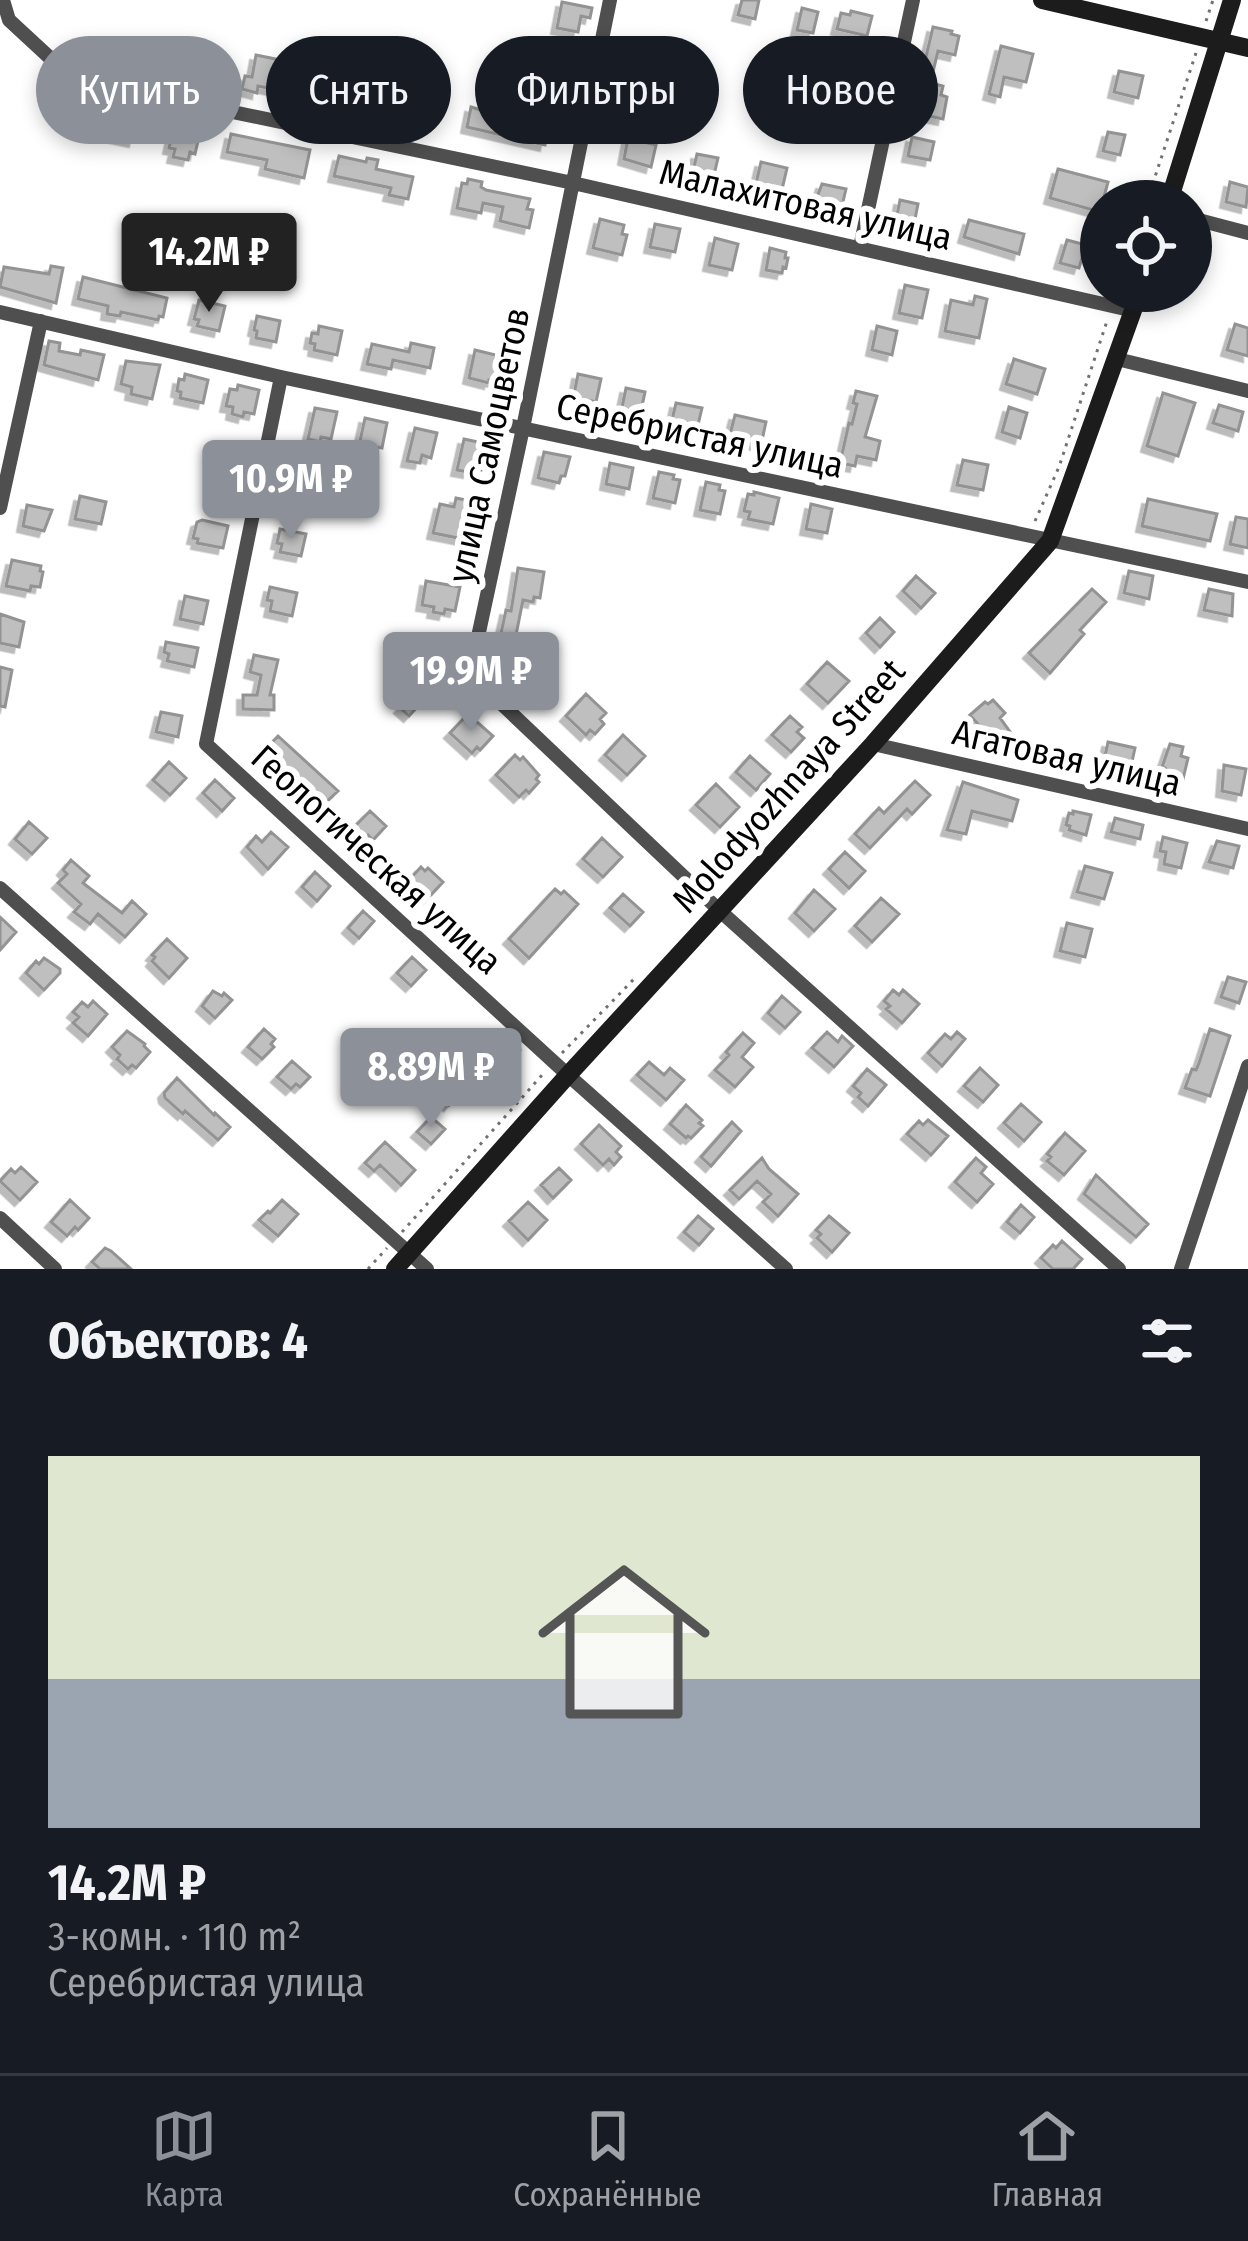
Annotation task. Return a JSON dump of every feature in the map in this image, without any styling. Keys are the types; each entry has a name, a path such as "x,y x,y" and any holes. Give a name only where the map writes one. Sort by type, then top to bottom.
{"street":[{"name":"Малахитовая улица","path":"3,0 9,20 49,58 113,87 573,183 1080,299"},
{"name":"улица Самоцветов","path":"610,0 470,674 719,910 1119,1269"},
{"path":"860,247 913,0"},
{"path":"1042,0 1248,48"},
{"path":"1174,180 1210,39 1232,0"},
{"path":"1212,224 1248,233"},
{"name":"Серебристая улица","path":"0,312 281,377 1248,583"},
{"name":"Molodyozhnaya Street","path":"395,1269 402,1246 561,1068 719,910 873,744 1050,541 1134,312"},
{"path":"0,508 41,321"},
{"path":"1117,359 1248,391"},
{"name":"Геологическая улица","path":"281,377 206,744 786,1269"},
{"name":"Агатовая улица","path":"873,744 1248,829"},
{"path":"0,888 427,1269"},
{"path":"1181,1269 1247,1070"},
{"path":"0,1218 56,1269"}],"path":[{"path":"1155,180 1210,39 1213,0"},
{"path":"1029,537 1059,467 1110,312"},
{"path":"368,1269 402,1246 647,965"}],"building":[{"path":"742,0 759,0 755,19 738,15"},
{"path":"562,2 592,8 590,18 581,16 578,32 557,28"},
{"path":"802,8 818,12 813,33 797,30"},
{"path":"851,11 872,16 867,36 837,29 841,13 850,15"},
{"path":"933,27 959,36 955,55 938,51 938,36 931,36"},
{"path":"1001,46 1033,54 1026,82 1004,77 1000,97 989,94"},
{"path":"256,55 266,57 266,88 258,86 257,93 242,89 245,76 252,77"},
{"path":"1119,71 1143,76 1138,98 1114,92"},
{"path":"938,85 943,86 941,95 947,97 943,119 938,118"},
{"path":"471,107 475,108 475,129 467,127"},
{"path":"1108,132 1125,135 1120,155 1103,151"},
{"path":"242,136 310,150 304,178 265,169 267,160 227,152 229,144 242,144"},
{"path":"170,144 197,144 188,160 173,157 175,149"},
{"path":"627,144 656,145 651,167 624,159"},
{"path":"911,144 934,144 930,160 908,156"},
{"path":"697,154 718,158 713,179 692,175"},
{"path":"339,156 378,160 376,169 413,177 408,199 389,195 391,188 334,176"},
{"path":"761,162 787,168 780,198 754,192"},
{"path":"1058,169 1100,180 1080,180 1080,206 1050,198"},
{"path":"468,179 482,182 486,190 530,199 529,228 500,221 503,207 483,203 481,213 457,208 462,183 467,184"},
{"path":"1230,182 1248,187 1246,207 1226,202"},
{"path":"822,184 846,189 842,206 814,205"},
{"path":"900,200 918,204 914,224 896,220"},
{"path":"600,219 624,225 622,234 627,235 622,255 593,248"},
{"path":"969,220 1024,234 1019,254 964,237"},
{"path":"655,224 680,229 675,252 650,247"},
{"path":"715,238 738,244 732,270 709,265"},
{"path":"1067,240 1080,243 1079,268 1060,263"},
{"path":"770,248 786,252 782,273 766,270"},
{"path":"51,266 63,268 56,303 0,287 4,267 49,274"},
{"path":"83,277 167,298 163,317 107,314 108,306 78,299"},
{"path":"905,285 928,290 922,318 899,313"},
{"path":"975,296 987,299 979,338 945,331 951,300 973,305"},
{"path":"199,300 225,306 219,331 197,326"},
{"path":"257,316 280,321 276,342 256,338"},
{"path":"1235,324 1248,328 1248,356 1227,350"},
{"path":"319,326 342,331 337,355 314,350 312,333 318,334"},
{"path":"877,326 897,331 892,355 872,350"},
{"path":"49,341 60,343 59,351 104,355 98,380 44,365"},
{"path":"411,343 434,348 430,368 393,360 391,369 367,364 372,344 409,352"},
{"path":"475,350 500,356 495,381 469,378"},
{"path":"1014,359 1045,369 1037,394 1006,384"},
{"path":"126,361 160,365 152,399 131,394 132,387 121,384"},
{"path":"185,374 208,380 203,403 180,398 179,379 184,380"},
{"path":"578,374 601,379 596,402 574,394"},
{"path":"238,385 259,390 254,414 232,414 233,407 226,406 230,389 237,390"},
{"path":"626,388 645,392 640,416 621,412"},
{"path":"856,391 877,396 865,437 880,441 876,460 857,456 855,466 840,463 857,404 853,403"},
{"path":"1163,393 1195,403 1178,456 1147,446"},
{"path":"676,403 702,408 697,429 671,424"},
{"path":"1219,405 1243,412 1238,431 1213,423"},
{"path":"1009,407 1027,413 1020,438 1002,432"},
{"path":"315,408 337,412 331,439 308,439"},
{"path":"735,415 766,422 761,445 729,438"},
{"path":"365,418 387,423 382,448 358,450"},
{"path":"415,428 437,433 431,458 422,455 420,463 407,461"},
{"path":"464,439 487,444 481,470 457,470"},
{"path":"544,452 570,457 559,483 538,478"},
{"path":"963,460 988,465 983,490 957,485"},
{"path":"610,463 633,468 629,489 606,484"},
{"path":"659,472 680,480 675,503 653,498"},
{"path":"706,482 725,491 720,514 700,510"},
{"path":"748,494 779,498 773,524 748,519 750,512 744,511"},
{"path":"80,496 106,502 101,524 75,519"},
{"path":"456,498 485,504 481,524 467,521 463,539 433,533 440,504 454,507"},
{"path":"1148,499 1217,514 1210,541 1142,526"},
{"path":"811,504 832,509 827,533 806,529"},
{"path":"27,505 52,510 44,531 23,526"},
{"path":"1236,517 1248,519 1248,548 1230,544"},
{"path":"202,520 228,526 223,548 193,538"},
{"path":"280,529 306,534 301,556 280,552"},
{"path":"12,560 41,566 40,587 31,586 30,591 6,586"},
{"path":"518,568 544,572 540,598 523,600 513,650 498,647 506,610 511,611"},
{"path":"1129,571 1153,576 1149,599 1124,593"},
{"path":"916,576 935,593 921,608 903,591"},
{"path":"426,581 460,587 455,611 433,612 434,607 422,605"},
{"path":"270,587 297,593 292,616 270,611"},
{"path":"1092,589 1106,602 1050,673 1029,653"},
{"path":"1209,589 1233,594 1232,616 1204,610"},
{"path":"185,596 208,601 203,624 180,619"},
{"path":"0,614 24,622 19,647 0,643"},
{"path":"880,618 894,632 880,647 866,633"},
{"path":"420,640 446,644 442,670 416,666"},
{"path":"166,642 198,648 194,667 167,661"},
{"path":"532,652 553,672 535,691 517,674"},
{"path":"254,655 278,660 270,695 274,695 274,710 243,709 243,695 257,695 261,675 250,672"},
{"path":"827,662 849,681 828,703 807,684"},
{"path":"0,667 12,670 5,707 0,706"},
{"path":"412,680 428,695 409,716 397,697"},
{"path":"586,694 606,713 595,734 590,730 586,735 566,716"},
{"path":"993,700 1005,713 1000,718 1016,740 1002,752 970,715"},
{"path":"161,712 182,716 178,737 156,732"},
{"path":"468,714 493,736 472,753 450,733"},
{"path":"790,716 802,727 797,732 804,738 791,752 772,735"},
{"path":"623,735 645,756 627,775 605,755"},
{"path":"278,736 338,791 323,805 262,753"},
{"path":"1108,742 1135,748 1130,771 1103,765"},
{"path":"1170,744 1183,747 1181,756 1188,758 1183,779 1163,775"},
{"path":"515,755 539,775 529,793 526,790 519,797 496,775"},
{"path":"750,756 770,774 756,790 736,772"},
{"path":"169,762 186,778 170,795 153,780"},
{"path":"1224,765 1246,769 1241,795 1222,791"},
{"path":"215,780 234,798 222,811 203,793"},
{"path":"915,781 930,795 912,814 907,809 870,848 855,834"},
{"path":"963,782 1018,800 1012,821 972,811 966,834 947,830"},
{"path":"716,784 739,807 720,827 696,805"},
{"path":"370,811 386,826 373,840 368,835 363,840 352,829"},
{"path":"1073,811 1091,815 1086,835 1066,825"},
{"path":"1115,818 1143,825 1140,839 1111,832"},
{"path":"29,822 47,838 32,854 15,839"},
{"path":"271,832 288,847 268,869 247,847 256,836 262,842"},
{"path":"1163,837 1187,843 1181,868 1164,864"},
{"path":"602,838 622,857 603,877 583,859"},
{"path":"1217,841 1239,846 1233,868 1209,862"},
{"path":"845,852 865,871 849,888 829,869"},
{"path":"71,860 89,876 83,883 122,913 132,901 146,914 125,937 98,914 90,924 74,912 81,904 58,883"},
{"path":"1085,866 1112,873 1104,899 1077,892"},
{"path":"421,867 443,882 428,898 409,880"},
{"path":"315,872 330,886 317,901 302,887"},
{"path":"555,889 578,904 529,958 509,939"},
{"path":"814,890 835,909 814,931 795,913"},
{"path":"623,894 643,912 630,926 610,908"},
{"path":"881,898 899,914 872,942 855,926"},
{"path":"363,911 374,921 359,938 348,928"},
{"path":"0,917 16,932 0,950"},
{"path":"1067,923 1092,929 1085,957 1060,951"},
{"path":"167,939 187,958 169,978 152,961"},
{"path":"412,957 426,970 411,986 397,973"},
{"path":"44,958 60,973 44,990 26,973"},
{"path":"1228,977 1246,982 1239,1003 1221,997"},
{"path":"893,990 899,995 903,990 919,1004 902,1023 886,1009 890,1006 884,1001"},
{"path":"213,991 232,1000 215,1018 202,1006"},
{"path":"782,996 800,1012 785,1028 768,1013"},
{"path":"93,1001 107,1014 88,1036 73,1023 79,1017 73,1012 82,1002 88,1007"},
{"path":"264,1029 275,1039 262,1059 248,1047"},
{"path":"1210,1029 1230,1036 1210,1096 1185,1088"},
{"path":"127,1031 150,1052 136,1068 128,1069 112,1047"},
{"path":"827,1032 853,1046 834,1067 812,1048"},
{"path":"957,1032 965,1039 942,1066 928,1053 945,1034 951,1039"},
{"path":"743,1033 754,1043 742,1057 753,1067 735,1087 715,1070"},
{"path":"505,1037 520,1050 502,1069 488,1055"},
{"path":"292,1061 310,1077 291,1089 277,1077"},
{"path":"649,1062 664,1075 670,1068 684,1080 666,1100 637,1075"},
{"path":"980,1068 998,1085 983,1102 964,1086"},
{"path":"867,1069 886,1085 868,1106 853,1086"},
{"path":"177,1078 230,1127 218,1140 165,1098"},
{"path":"438,1078 457,1096 449,1105 430,1087"},
{"path":"1021,1104 1041,1122 1024,1141 1004,1123"},
{"path":"686,1105 703,1126 691,1138 670,1124"},
{"path":"431,1117 445,1129 431,1144 417,1132"},
{"path":"928,1120 948,1136 931,1155 907,1134 919,1121 923,1125"},
{"path":"732,1122 741,1131 711,1166 701,1157"},
{"path":"599,1125 621,1146 616,1152 621,1157 614,1165 609,1159 603,1165 581,1144"},
{"path":"1065,1133 1085,1151 1064,1175 1047,1161 1051,1157 1047,1154"},
{"path":"385,1142 415,1170 401,1185 380,1165 374,1171 365,1163"},
{"path":"762,1158 798,1194 778,1216 763,1202 771,1194 757,1181 739,1199 730,1190"},
{"path":"976,1158 986,1167 981,1173 993,1184 977,1202 955,1182"},
{"path":"21,1167 37,1182 20,1200 0,1181 11,1169 15,1173"},
{"path":"559,1168 571,1180 553,1198 541,1185"},
{"path":"1096,1175 1148,1224 1136,1237 1084,1194"},
{"path":"70,1200 89,1218 67,1236 51,1222"},
{"path":"282,1200 298,1214 278,1236 259,1220"},
{"path":"528,1202 547,1220 528,1240 509,1221"},
{"path":"1021,1205 1034,1217 1020,1233 1007,1222"},
{"path":"698,1216 713,1229 699,1245 684,1232"},
{"path":"829,1216 849,1233 832,1252 817,1238 821,1234 816,1230"},
{"path":"1062,1241 1082,1259 1073,1269 1053,1269 1041,1258"},
{"path":"105,1248 131,1269 100,1269 92,1262"}]}
